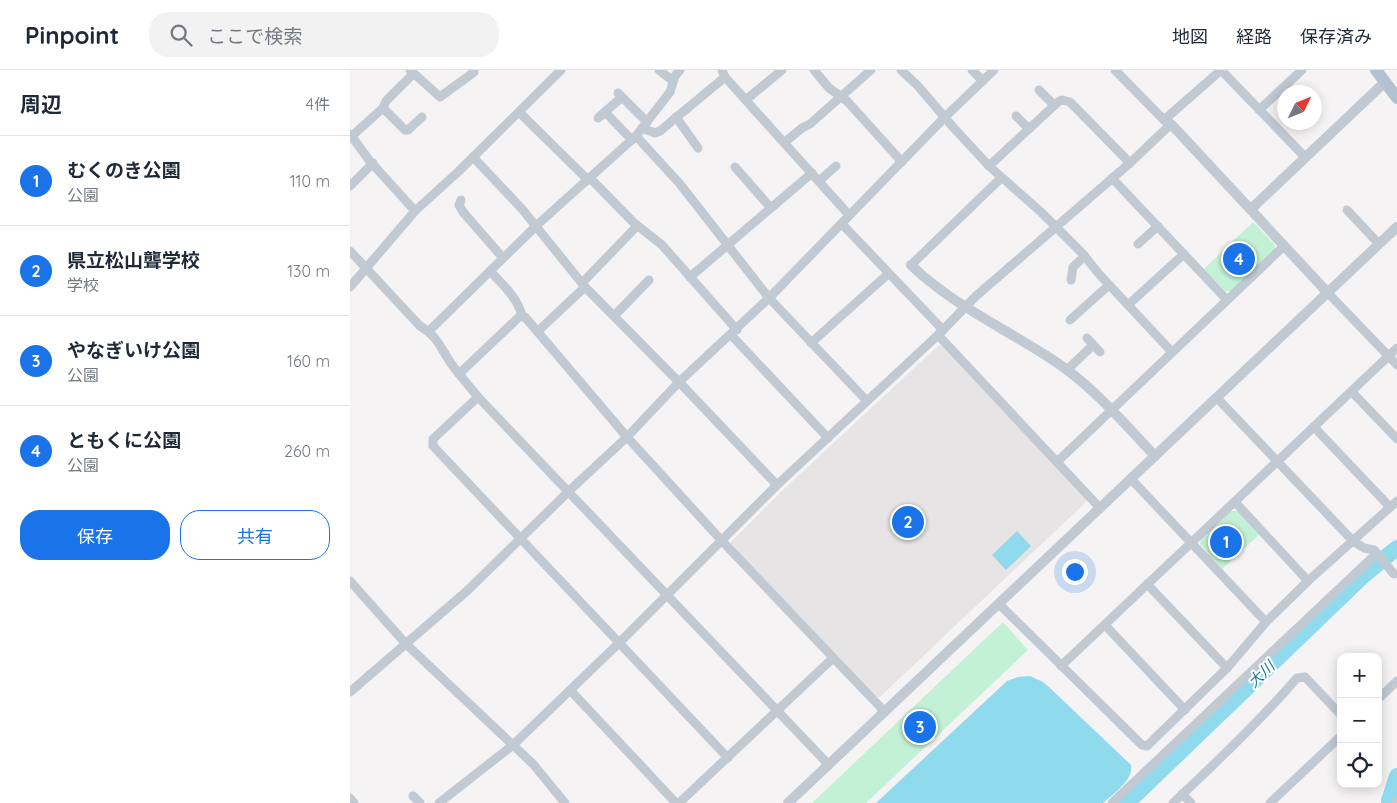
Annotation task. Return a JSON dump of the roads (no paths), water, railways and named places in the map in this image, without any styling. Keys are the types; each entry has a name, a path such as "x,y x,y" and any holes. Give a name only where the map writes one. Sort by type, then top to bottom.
{"main road":[{"path":"1376,70 1397,98"}],"street":[{"path":"350,287 415,211 562,70"},
{"path":"659,70 673,82"},
{"path":"429,331 537,225 634,138 670,92 675,76 680,70"},
{"path":"747,99 782,70"},
{"path":"814,70 829,88 841,97 902,162"},
{"path":"785,142 810,124 871,70"},
{"path":"901,70 918,86 1000,178 1012,185 1085,256 1109,285 1172,352"},
{"path":"972,70 983,81"},
{"path":"350,692 468,590 569,491 627,438 679,382 769,298 945,117 994,70"},
{"path":"1115,70 1168,122 1397,365"},
{"path":"439,803 513,745 619,643 777,485 966,307 1130,163 1168,122 1221,70 1304,157"},
{"path":"1259,110 1302,70"},
{"path":"415,211 373,164 351,135 383,108 386,101 411,72 440,97 474,72"},
{"path":"598,118 620,95 645,125 655,133 676,117 723,73 849,215"},
{"path":"1251,209 1385,82"},
{"path":"1039,90 1054,105"},
{"path":"989,166 1054,105 1062,100 1070,102 1130,163"},
{"path":"383,108 405,130 408,130 422,117"},
{"path":"519,112 637,226 662,245 734,332 828,438"},
{"path":"605,112 680,184 769,298 867,401"},
{"path":"1016,116 1029,129"},
{"path":"676,117 698,148"},
{"path":"473,157 537,225 584,285 777,485"},
{"path":"350,186 373,164"},
{"path":"820,182 836,166"},
{"path":"735,167 770,208"},
{"path":"690,277 726,244 812,172"},
{"path":"1000,178 911,265 921,275 966,307 1051,358 1067,370 1112,410 1155,456"},
{"path":"1112,178 1227,300"},
{"path":"461,200 460,205 463,212 503,258"},
{"path":"1347,210 1379,244"},
{"path":"842,224 1100,508"},
{"path":"538,331 584,285 637,226"},
{"path":"1138,244 1158,226"},
{"path":"788,803 1397,227"},
{"path":"1058,461 1284,246"},
{"path":"350,251 420,326 429,331 459,374 478,397 668,594 829,765"},
{"path":"1128,305 1184,254"},
{"path":"1070,280 1073,267 1085,256"},
{"path":"490,271 520,308 522,316 538,331 627,438 885,712"},
{"path":"811,343 888,274"},
{"path":"614,316 649,280"},
{"path":"1070,320 1109,285"},
{"path":"459,374 522,316"},
{"path":"1067,370 1090,341 1100,352"},
{"path":"1061,666 1397,348"},
{"path":"1352,392 1397,439"},
{"path":"478,397 433,439 433,446 728,758"},
{"path":"1217,398 1353,541 1364,548 1374,550 1394,574"},
{"path":"999,604 1142,745 1146,746 1227,668 1266,622 1308,581 1394,504 1314,427"},
{"path":"1131,479 1266,622"},
{"path":"1235,502 1308,581"},
{"path":"1112,803 1382,559"},
{"path":"350,581 406,644 544,776 565,803"},
{"path":"1147,584 1227,668"},
{"path":"1105,625 1185,710"},
{"path":"570,690 678,803 833,658"},
{"path":"1173,803 1244,736 1298,678 1305,677 1337,711"},
{"path":"1379,698 1397,681"},
{"path":"1273,802 1337,740"},
{"path":"1182,794 1190,803"},
{"path":"413,796 420,803"},
{"path":"350,798 354,803"}],"water":[{"path":"1017,531 1031,546 1006,570 992,555"},
{"path":"1030,676 1043,682 1050,688 1131,765 1131,771 1126,781 1103,803 876,803 1007,681 1018,677"}],"waterway":[{"name":"大川","path":"1127,803 1363,576 1397,548"},
{"path":"1391,803 1389,801 1397,776"}],"place":[{"name":"ともくに公園","path":"1239,259"},
{"name":"県立松山聾学校","path":"908,522"},
{"name":"むくのき公園","path":"1226,542"},
{"name":"やなぎいけ公園","path":"920,727"}]}
